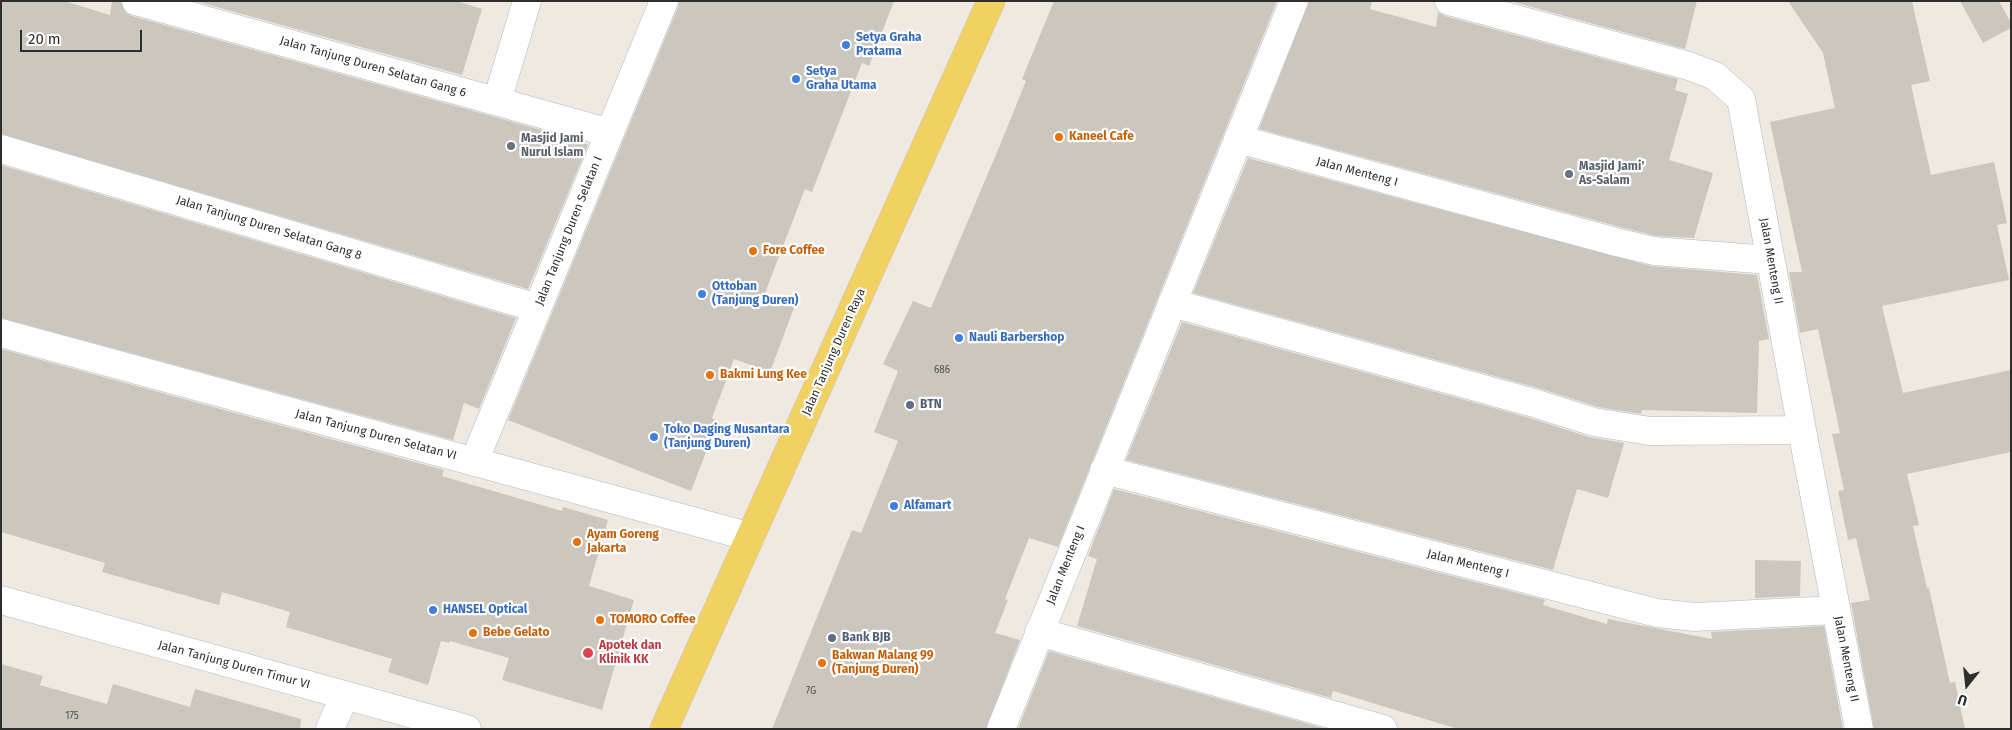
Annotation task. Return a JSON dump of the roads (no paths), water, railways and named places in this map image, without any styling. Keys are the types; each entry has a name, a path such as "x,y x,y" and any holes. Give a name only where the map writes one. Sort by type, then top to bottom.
{"main road":[{"name":"Jalan Tanjung Duren Raya","path":"664,729 991,1"}],"street":[{"name":"Jalan Tanjung Duren Selatan Gang 6","path":"136,1 610,133"},
{"path":"496,101 527,1"},
{"name":"Jalan Tanjung Duren Selatan I","path":"474,462 664,1"},
{"name":"Jalan Menteng I","path":"1000,729 1294,1"},
{"name":"Jalan Menteng II","path":"1450,1 1689,66 1715,76 1741,99 1859,729"},
{"name":"Jalan Menteng I","path":"1238,139 1654,251 1770,260"},
{"name":"Jalan Tanjung Duren Selatan Gang 8","path":"1,149 537,308"},
{"path":"1172,303 1534,403 1594,422 1650,431 1802,430"},
{"name":"Jalan Tanjung Duren Selatan VI","path":"1,333 751,537"},
{"name":"Jalan Menteng I","path":"1104,470 1657,613 1694,617 1836,610"},
{"name":"Jalan Tanjung Duren Timur VI","path":"1,600 467,729"},
{"path":"1040,632 1383,729"},
{"path":"330,729 345,695"}],"place":[{"name":"Setya Graha Pratama","path":"846,45"},
{"name":"Setya Graha Utama","path":"796,79"},
{"name":"Kaneel Cafe","path":"1059,137"},
{"name":"Masjid Jami Nurul Islam","path":"511,146"},
{"name":"Masjid Jami' As-Salam","path":"1569,174"},
{"name":"Fore Coffee","path":"753,251"},
{"name":"Ottoban (Tanjung Duren)","path":"702,294"},
{"name":"Nauli Barbershop","path":"959,338"},
{"name":"Bakmi Lung Kee","path":"710,375"},
{"name":"BTN","path":"910,405"},
{"name":"Toko Daging Nusantara (Tanjung Duren)","path":"654,437"},
{"name":"Alfamart","path":"894,506"},
{"name":"Ayam Goreng Jakarta","path":"577,542"},
{"name":"HANSEL Optical","path":"433,610"},
{"name":"TOMORO Coffee","path":"600,620"},
{"name":"Bebe Gelato","path":"473,633"},
{"name":"Bank BJB","path":"832,638"},
{"name":"Apotek dan Klinik KK","path":"588,653"},
{"name":"Bakwan Malang 99 (Tanjung Duren)","path":"822,663"}]}
